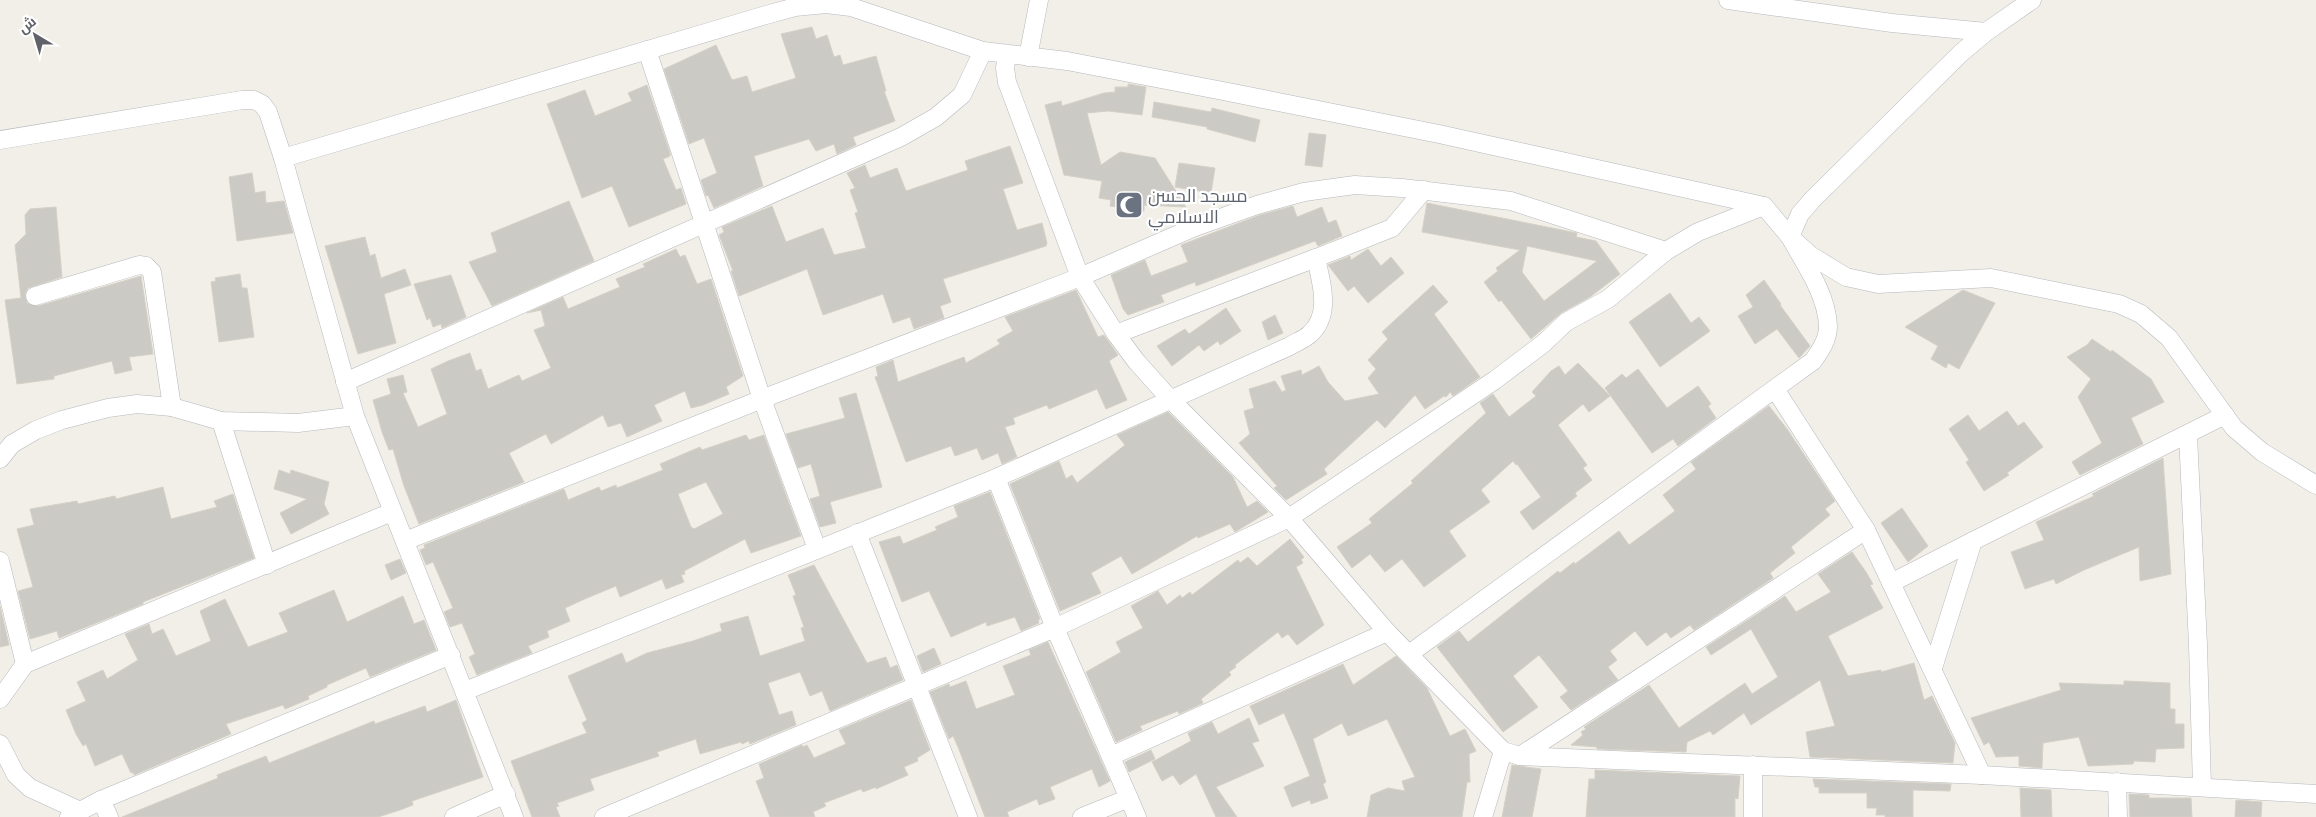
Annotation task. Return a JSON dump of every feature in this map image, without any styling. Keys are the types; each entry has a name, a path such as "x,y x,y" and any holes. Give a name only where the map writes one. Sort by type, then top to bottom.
{"street":[{"path":"1028,58 1039,0"},
{"path":"1728,0 1892,24 1986,32"},
{"path":"1790,237 1800,214 1812,199 1935,78 1986,32 2032,0"},
{"path":"283,158 795,7 826,4 852,7 983,50 1028,58 1067,61 1439,134 1764,206 1790,237 1825,266 1846,277 1878,284 1991,278 2119,304 2141,314 2162,330 2234,428 2262,452 2316,485"},
{"path":"647,50 762,399 817,549"},
{"path":"345,382 901,137 936,117 962,95 983,50"},
{"path":"1007,55 1005,68 1008,82 1080,277 1116,334 1136,361 1170,399 1289,518 1387,632 1512,754 1982,775 2316,794"},
{"path":"0,140 242,100 254,100 262,104 268,112 283,158 355,416 514,817"},
{"path":"405,541 762,399 1080,277 1195,227 1256,205 1294,195 1355,185 1424,190 1511,201 1666,251"},
{"path":"1116,334 1392,228 1424,190"},
{"path":"604,817 1055,628 1289,518 1495,380 1544,343 1566,322 1608,299 1666,251 1698,232 1764,206"},
{"path":"1408,654 1813,362 1823,348 1828,327 1823,303 1790,237"},
{"path":"465,691 996,478 1290,346 1311,334 1321,318 1324,304 1316,258"},
{"path":"35,296 139,266 146,266 152,272 172,406"},
{"path":"1775,389 1866,530 1982,775"},
{"path":"0,459 12,444 36,430 62,420 108,408 137,404 172,406 221,421 298,423 355,416"},
{"path":"1891,583 2225,415"},
{"path":"221,421 267,565"},
{"path":"2188,435 2198,645 2202,788"},
{"path":"996,478 1055,628 1137,817"},
{"path":"0,699 25,664 392,512"},
{"path":"1483,817 1512,754 1866,530"},
{"path":"857,533 968,817"},
{"path":"1932,668 1973,541"},
{"path":"0,561 25,664"},
{"path":"1111,756 1387,632"},
{"path":"0,744 16,775 30,788 74,814 101,800 451,655"},
{"path":"1752,817 1753,765"},
{"path":"2117,782 2118,817"},
{"path":"454,817 506,794"},
{"path":"1082,817 1130,798"},
{"path":"101,800 109,817"}],"building":[{"path":"812,27 816,39 827,35 834,57 840,55 843,65 876,56 886,91 884,91 895,121 853,137 856,145 837,154 834,144 816,151 809,139 754,156 763,186 714,208 708,195 706,196 701,180 717,173 704,138 689,144 664,69 716,45 732,80 747,76 752,92 796,78 781,34"},
{"path":"1128,84 1146,87 1142,115 1108,111 1087,113 1101,165 1120,152 1155,158 1186,207 1144,205 1144,211 1110,206 1111,200 1099,198 1102,181 1064,175 1045,105 1061,101 1062,106 1104,93 1115,92 1115,87 1128,87"},
{"path":"647,85 670,153 670,156 663,159 676,190 681,188 686,204 629,227 612,186 582,198 547,104 585,90 595,116 632,101 628,93"},
{"path":"1154,102 1211,112 1212,108 1260,120 1255,142 1207,129 1207,127 1152,117"},
{"path":"1309,133 1326,135 1322,167 1305,165"},
{"path":"1010,146 1023,183 1003,189 1017,230 1042,223 1046,246 943,279 951,302 940,306 944,318 914,329 910,317 893,323 883,294 823,315 807,269 739,296 731,271 733,271 719,235 724,232 722,227 772,206 786,242 823,228 834,255 866,248 855,213 858,212 850,190 855,188 847,173 865,165 870,178 897,168 906,191 968,170 965,161"},
{"path":"1179,163 1215,168 1211,193 1175,187"},
{"path":"252,173 255,193 265,191 266,203 284,201 293,233 237,241 229,177"},
{"path":"569,201 594,261 492,306 469,262 497,252 491,233"},
{"path":"1427,203 1577,233 1576,237 1596,241 1620,274 1590,297 1561,313 1531,339 1501,300 1499,302 1484,282 1498,271 1496,268 1520,250 1422,232","holes":["1527,246 1597,261 1544,301 1522,272"]},
{"path":"1293,206 1297,217 1322,207 1328,223 1336,220 1342,236 1318,246 1315,241 1196,286 1195,282 1161,295 1164,302 1128,315 1123,309 1111,275 1145,260 1151,276 1188,262 1181,245 1260,215"},
{"path":"56,207 62,277 28,288 25,294 27,303 38,306 141,276 153,354 129,357 132,370 115,374 112,361 54,376 54,379 17,384 5,300 21,298 15,245 26,234 25,215 30,209"},
{"path":"365,237 370,256 375,254 381,278 405,269 411,285 384,294 396,343 358,354 325,246"},
{"path":"676,249 680,257 685,255 697,284 711,279 743,376 726,387 729,394 691,408 685,391 654,405 662,421 627,437 621,423 608,427 603,415 551,444 546,434 509,453 524,482 419,524 404,486 393,449 389,450 382,432 373,400 391,394 387,379 403,375 407,392 403,393 418,427 447,414 431,369 448,361 470,353 476,371 481,369 488,389 519,375 522,381 551,368 534,330 545,326 541,310 527,313 563,297 568,309 620,287 616,279 645,267 643,264"},
{"path":"1368,249 1381,266 1391,257 1404,273 1368,303 1354,286 1348,291 1328,265 1350,256 1351,260"},
{"path":"240,274 242,288 247,288 254,337 219,342 211,282 216,281 215,278"},
{"path":"451,275 466,317 442,328 441,324 433,327 430,318 427,320 414,284"},
{"path":"1764,280 1810,346 1799,358 1777,329 1755,344 1738,316 1753,307 1746,295"},
{"path":"1433,285 1448,302 1434,314 1480,377 1453,396 1450,392 1446,397 1444,396 1425,409 1415,395 1385,428 1377,420 1324,469 1327,474 1286,500 1274,488 1277,486 1239,443 1250,434 1244,411 1254,408 1249,389 1275,381 1282,392 1286,390 1281,376 1301,370 1302,375 1319,366 1328,382 1345,401 1379,394 1368,378 1376,369 1368,360 1388,339 1382,332"},
{"path":"1076,290 1098,337 1104,335 1118,355 1109,361 1127,400 1106,409 1097,389 1049,409 1047,405 1013,418 1015,424 1005,427 1017,457 1002,464 998,453 982,460 977,448 955,456 951,446 906,462 875,377 878,376 876,367 893,360 898,382 964,357 966,363 1000,344 997,340 1013,331 1005,317"},
{"path":"1963,290 1995,303 1959,369 1948,363 1946,368 1931,359 1938,346 1905,327"},
{"path":"1670,293 1691,323 1699,317 1710,331 1660,367 1629,322"},
{"path":"1226,308 1241,331 1220,345 1218,341 1204,351 1199,345 1172,366 1157,346 1185,329 1189,334"},
{"path":"1275,315 1283,333 1268,340 1262,322"},
{"path":"2092,339 2111,352 2112,350 2151,379 2164,402 2131,418 2143,444 2080,475 2072,462 2102,443 2078,397 2091,379 2067,357 2087,345"},
{"path":"1578,363 1610,396 1589,412 1583,404 1558,425 1587,465 1583,468 1592,480 1575,493 1577,496 1533,530 1520,512 1541,497 1513,461 1481,490 1490,502 1449,531 1466,556 1424,587 1402,559 1385,572 1370,554 1352,568 1337,547 1372,523 1369,519 1413,483 1411,481 1486,413 1480,403 1493,394 1509,417 1536,396 1532,392 1551,371 1559,366 1565,375"},
{"path":"1638,369 1667,408 1698,386 1711,404 1708,406 1716,418 1678,446 1673,439 1652,453 1605,388 1622,374 1626,378"},
{"path":"856,393 882,487 830,502 836,523 820,527 810,499 820,496 811,464 798,468 786,434 845,418 839,398"},
{"path":"1769,406 1787,429 1835,501 1825,509 1830,515 1791,547 1795,553 1770,573 1773,578 1694,630 1690,625 1671,638 1666,632 1647,646 1635,631 1610,651 1617,660 1608,667 1618,680 1571,710 1560,697 1568,691 1539,655 1513,676 1538,707 1503,732 1437,647 1459,631 1468,642 1558,571 1560,573 1574,562 1575,564 1619,531 1629,545 1675,511 1663,495 1696,469 1691,462"},
{"path":"2007,411 2018,426 2024,422 2043,447 2007,473 2009,475 1984,491 1966,462 1969,460 1949,429 1968,415 1979,431"},
{"path":"1168,412 1233,477 1247,507 1257,501 1268,512 1235,532 1230,524 1198,538 1197,536 1132,574 1121,556 1091,573 1101,593 1060,611 1010,484 1059,461 1066,479 1072,475 1077,483 1125,445 1117,435"},
{"path":"746,435 749,440 764,435 801,536 751,553 745,539 684,571 685,574 681,575 684,582 666,589 662,579 620,597 616,586 587,598 565,608 570,621 547,631 549,637 528,646 532,653 477,675 469,657 475,654 462,623 450,627 444,612 453,608 433,562 426,565 420,550 425,548 424,545 564,489 568,500 599,487 601,491 616,485 617,488 663,470 660,464 700,447 702,450","holes":["706,482 723,514 694,529 691,527 678,494"]},
{"path":"2163,458 2171,574 2140,581 2139,547 2056,584 2054,579 2025,589 2011,552 2044,540 2036,522 2094,496 2092,494"},
{"path":"279,470 290,474 291,470 329,482 324,504 329,514 291,534 280,513 307,499 274,489"},
{"path":"163,487 171,519 217,507 214,501 233,494 254,558 59,638 57,631 30,639 18,591 33,587 17,529 34,525 30,509 77,501 78,504 115,496 116,499"},
{"path":"990,492 1040,619 1038,620 1039,623 1021,631 1015,617 987,626 986,622 951,637 929,591 902,602 879,542 900,536 903,544 937,530 935,527 958,517 954,506"},
{"path":"1902,508 1928,546 1908,562 1881,523"},
{"path":"1290,539 1304,557 1301,560 1303,563 1296,567 1324,625 1297,645 1288,634 1282,638 1278,632 1235,665 1236,667 1229,672 1231,675 1201,699 1203,703 1179,714 1178,711 1140,726 1142,730 1116,742 1086,672 1121,652 1116,642 1143,628 1131,606 1158,591 1167,605 1180,595 1182,598 1190,592 1192,595 1238,560 1240,563 1248,557 1257,566"},
{"path":"1852,552 1873,584 1870,585 1883,608 1828,636 1848,676 1881,670 1881,672 1914,663 1924,700 1932,696 1955,743 1953,763 1810,757 1806,732 1835,726 1820,680 1751,725 1744,713 1713,735 1710,731 1687,742 1686,752 1597,749 1597,747 1571,745 1583,735 1581,732 1586,729 1584,727 1649,685 1679,728 1745,683 1752,694 1778,677 1751,629 1711,655 1706,647 1785,596 1796,612 1831,592 1818,574"},
{"path":"400,559 406,573 391,580 385,565"},
{"path":"814,565 867,663 886,657 890,668 897,665 903,680 830,711 822,691 810,696 800,672 768,683 779,715 792,711 796,725 750,744 749,741 742,744 741,742 700,754 696,739 657,752 659,756 590,779 594,790 557,803 559,806 556,807 560,817 532,817 511,761 587,733 582,723 587,720 568,676 622,653 626,663 647,653 693,641 722,631 720,624 748,616 760,656 805,641 801,628 804,627 793,596 796,595 788,575"},
{"path":"334,590 347,622 403,596 414,624 424,620 436,650 370,677 366,668 327,685 327,687 308,696 309,699 285,709 283,705 226,724 231,734 134,775 133,772 131,773 122,754 95,766 86,744 83,746 76,734 66,710 86,701 77,682 103,670 107,679 138,660 125,634 149,624 152,634 163,629 176,656 211,641 200,611 225,599 248,647 288,632 279,613"},
{"path":"0,606 9,645 0,647"},
{"path":"1048,642 1110,781 1099,787 1092,769 1050,787 1055,799 1039,805 1037,799 1007,812 1009,817 985,817 958,747 953,736 949,739 930,692 949,684 950,687 966,681 976,709 1015,695 1003,666 1031,655 1029,650"},
{"path":"934,648 941,664 923,672 917,656"},
{"path":"1396,656 1427,688 1450,736 1465,729 1476,751 1469,754 1470,782 1467,782 1462,817 1367,817 1371,795 1388,788 1405,791 1402,781 1415,777 1387,719 1348,736 1342,723 1313,739 1326,782 1323,784 1328,798 1311,804 1310,800 1292,807 1284,787 1310,776 1296,741 1284,713 1259,725 1250,706 1343,664 1353,685"},
{"path":"2124,681 2170,683 2170,709 2175,709 2175,724 2184,724 2184,748 2156,749 2155,762 2134,761 2133,764 2088,766 2079,737 2043,743 2042,768 2019,766 2019,756 1996,757 1989,742 1984,745 1971,718 2061,690 2059,683 2124,685"},
{"path":"456,700 483,777 412,801 413,805 400,810 378,817 122,817 218,778 217,775 266,756 269,763 374,721 375,724 425,706 427,712"},
{"path":"911,700 930,750 917,758 918,761 904,767 908,775 876,789 876,787 863,792 861,789 824,803 826,806 813,812 815,817 770,817 756,781 764,778 759,764 802,745 803,747 807,745 814,758 846,744 839,730"},
{"path":"1249,718 1259,741 1252,743 1264,766 1216,787 1237,817 1216,817 1196,774 1180,785 1173,775 1162,781 1152,762 1191,741 1188,733 1212,722 1218,734"},
{"path":"1151,750 1155,759 1129,772 1125,762"},
{"path":"1512,765 1541,769 1532,817 1502,817"},
{"path":"1595,770 1740,776 1738,799 1735,798 1735,817 1586,817 1589,779 1595,779"},
{"path":"1813,779 1951,784 1950,791 1913,790 1913,817 1885,817 1885,815 1876,815 1877,808 1867,808 1867,793 1819,793 1819,787 1815,787"},
{"path":"2020,788 2051,790 2052,817 2021,817"},
{"path":"2129,794 2149,795 2149,798 2191,798 2192,817 2130,817"},
{"path":"2236,800 2262,802 2261,817 2235,817"}],"place":[{"name":"مسجد الحسن الاسلامي","path":"1129,205"}]}
